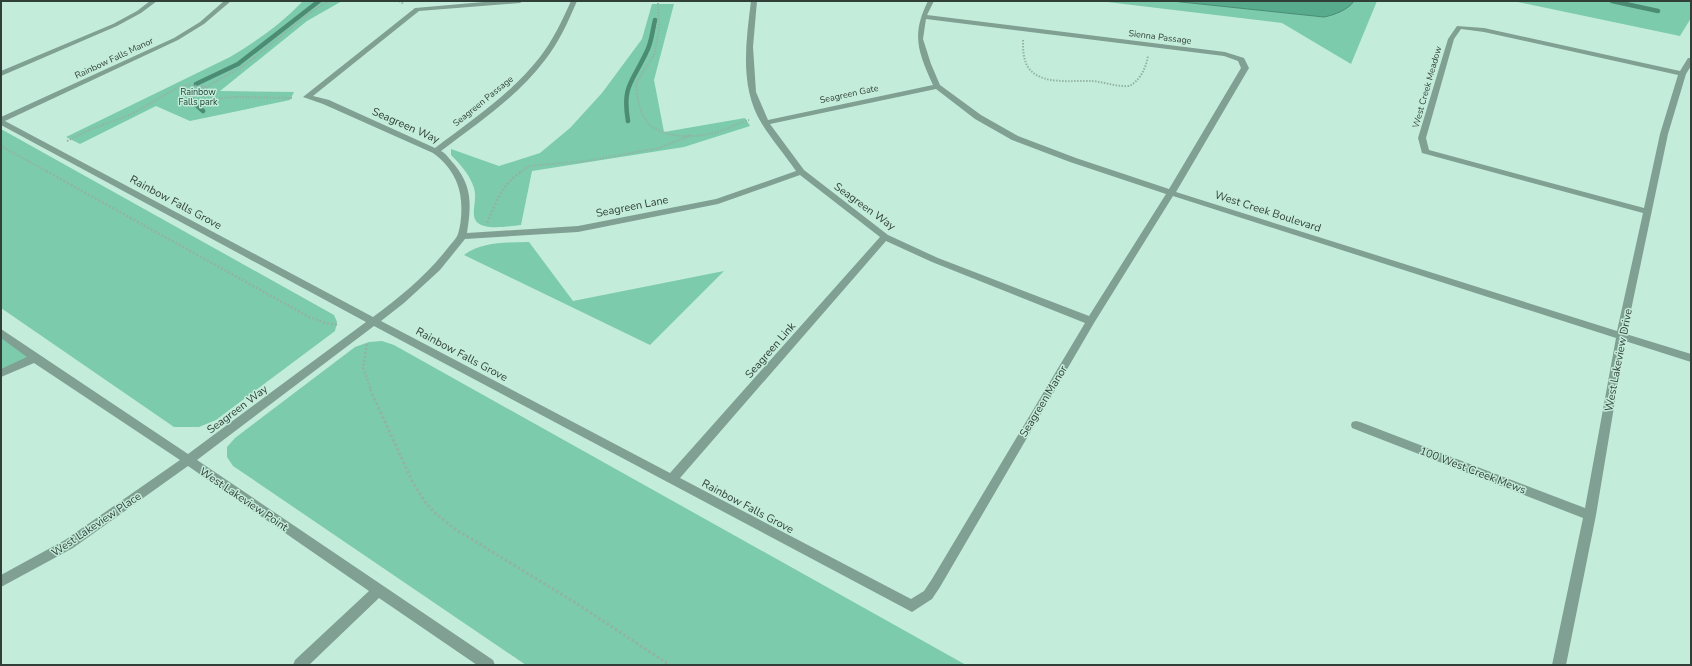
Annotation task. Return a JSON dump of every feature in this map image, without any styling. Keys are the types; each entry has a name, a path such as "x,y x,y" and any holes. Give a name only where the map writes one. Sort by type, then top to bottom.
{"street":[{"path":"1,74 115,25 139,12 154,1"},
{"name":"Rainbow Falls Manor","path":"1,121 176,39 202,23 228,1"},
{"name":"Seagreen Way","path":"187,461 374,322 424,282 449,255 462,236 466,211 463,181 453,167 436,150 326,102 307,97 417,9 520,1"},
{"name":"Seagreen Passage","path":"436,150 490,110 528,75 553,43 574,1"},
{"name":"Seagreen Way","path":"754,1 749,48 752,92 765,122 801,172 885,237 935,260 1091,321"},
{"name":"West Creek Boulevard","path":"931,1 923,17 920,39 927,64 937,86 978,117 1015,138 1067,158 1171,193 1691,358"},
{"name":"Sienna Passage","path":"923,17 1225,54 1241,60 1245,68 1171,193"},
{"name":"West Creek Meadow","path":"1648,212 1425,151 1422,138 1451,40 1459,27 1484,30 1682,74"},
{"name":"West Lakeview Drive","path":"1559,665 1590,515 1621,335 1664,134 1682,74 1691,60"},
{"name":"Seagreen Gate","path":"765,122 937,86"},
{"name":"Rainbow Falls Grove","path":"1,121 374,322 912,606"},
{"name":"Seagreen Lane","path":"462,236 578,229 718,201 801,172"},
{"name":"Seagreen Manor","path":"912,606 928,595 936,583 1091,321 1171,193"},
{"name":"Seagreen Link","path":"672,479 885,237"},
{"name":"West Lakeview Point","path":"1,333 35,358 488,665"},
{"path":"1,373 35,358"},
{"name":"100 West Creek Mews","path":"1356,425 1590,515"},
{"name":"West Lakeview Place","path":"1,581 69,544 187,461"},
{"path":"300,665 378,590"}],"path":[{"path":"292,98 236,97 215,99 210,96 205,89 218,79 246,64 278,37 329,1"},
{"path":"658,3 659,32 654,55 636,83 636,88 647,122 661,132 691,135 717,132 734,124 749,120"},
{"path":"1024,30 1023,54 1027,68 1033,73 1049,79 1094,81 1128,86 1135,82 1142,72 1148,60 1149,45"},
{"path":"67,141 89,130 132,114 175,89 186,85 208,87"},
{"path":"487,223 502,189 512,178 529,166 586,161 659,148 691,135"},
{"path":"1,146 309,317 325,323 339,325"},
{"path":"367,341 363,368 367,381 413,483 425,502 436,514 455,529 571,600 670,665"}],"green space":[{"name":"Rainbow Falls park","path":"303,1 342,1 307,21 220,91 294,92 290,100 190,121 156,106 80,144 66,137 230,57 268,32"},
{"path":"1099,1 1377,1 1351,64 1282,23"},
{"path":"1513,1 1691,1 1691,18 1680,36"},
{"path":"652,4 674,4 654,80 664,132 745,118 750,126 684,147 532,171 521,225 487,227 481,225 476,221 474,216 474,188 465,170 451,155 451,149 499,166 540,153 570,128 602,93 642,39"},
{"path":"1,129 334,315 337,322 335,331 216,420 199,427 174,427 1,308"},
{"path":"529,242 573,301 724,271 650,345 464,255 471,250 487,245"},
{"path":"1,333 35,358 1,373"},
{"path":"382,341 394,345 966,665 526,665 233,466 227,457 227,447 235,438 355,347 369,342"}],"shaded area":[{"path":"1172,1 1354,1 1345,9 1324,17"}],"waterway":[{"path":"196,84 238,64 319,1"},
{"path":"1612,1 1658,11"},
{"path":"628,121 626,109 627,92 648,49 655,20"},
{"path":"189,93 194,103 203,111"}]}
